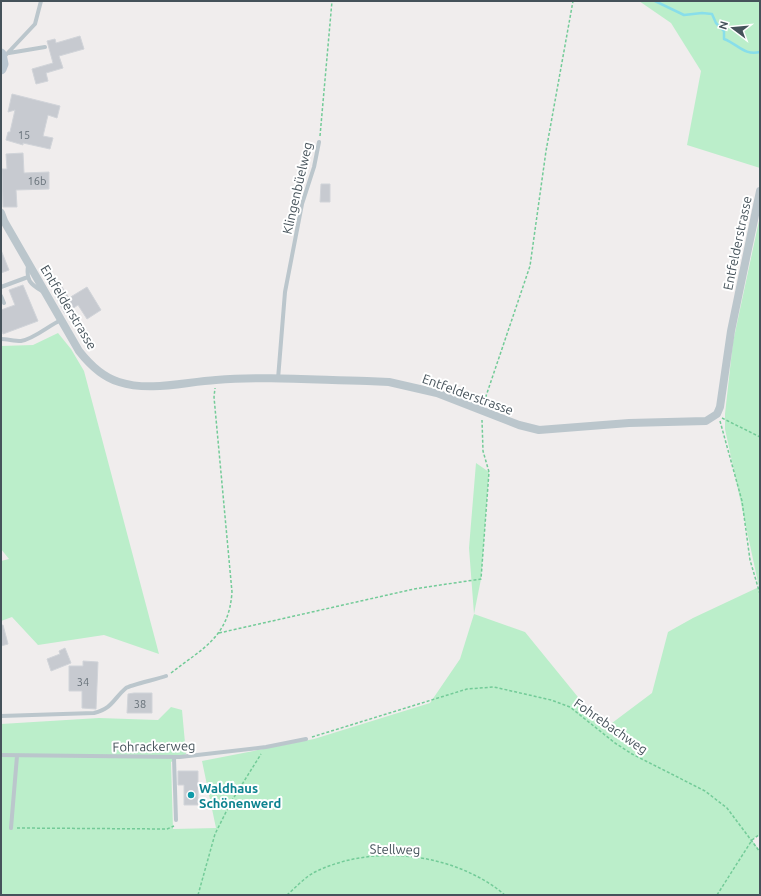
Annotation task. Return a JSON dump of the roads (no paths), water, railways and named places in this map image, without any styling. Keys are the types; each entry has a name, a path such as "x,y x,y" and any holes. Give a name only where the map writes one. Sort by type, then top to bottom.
{"street":[{"path":"1,70 4,55"},
{"name":"Entfelderstrasse","path":"1,215 79,351 89,364 101,373 119,382 151,386 216,380 278,379 389,382 437,393 519,425 540,430 629,423 706,421 717,414 720,407 731,331 760,191"}],"lane":[{"path":"4,55 34,24 41,1"},
{"path":"4,55 45,47"},
{"name":"Klingenbüelweg","path":"278,379 285,292 302,204 314,167 319,142"},
{"path":"29,263 28,276 31,285 47,294"},
{"path":"1,287 28,276"},
{"path":"1,296 4,303"},
{"path":"1,339 20,341 31,338 47,327 62,320"},
{"path":"1,716 94,713 102,711 115,702 127,687 166,676"},
{"name":"Fohrackerweg","path":"1,755 174,758 266,747 306,739"},
{"path":"11,828 17,756"},
{"path":"174,758 176,820"}],"waterway":[{"path":"655,1 684,15 702,13 712,14 716,23 724,31 724,39 745,51 754,53 760,52"}],"place":[{"name":"Waldhaus Schönenwerd","path":"191,795"}]}
